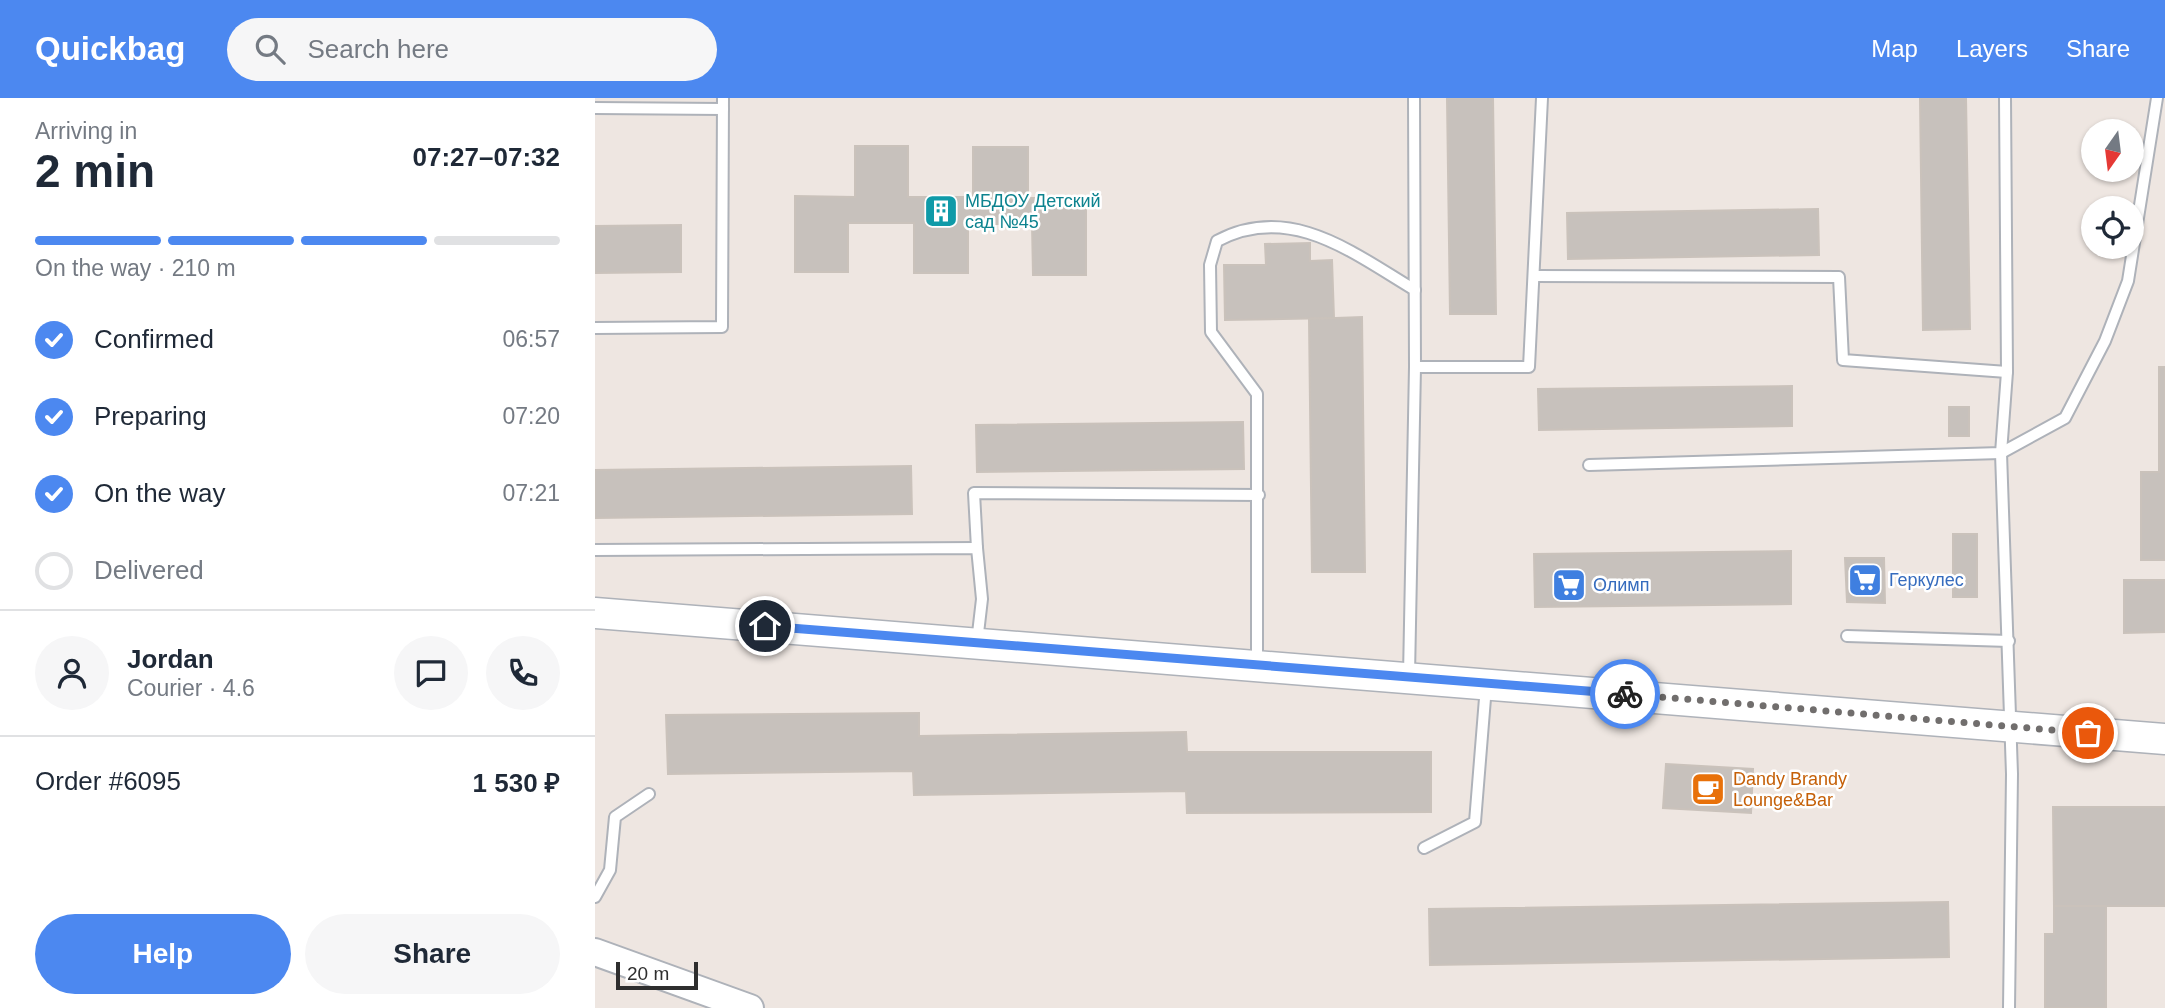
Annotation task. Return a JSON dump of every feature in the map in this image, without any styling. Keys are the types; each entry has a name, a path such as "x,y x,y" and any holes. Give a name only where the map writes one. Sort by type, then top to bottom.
{"main road":[{"path":"595,613 2165,740"}],"street":[{"path":"595,952 750,1008"}],"lane":[{"path":"1409,678 1415,367 1414,98"},
{"path":"1415,367 1529,367 1542,98"},
{"path":"2004,98 2007,372 2001,453 2011,727 2009,1008"},
{"path":"1589,465 2001,453 2065,418 2105,341 2129,281 2157,98"},
{"path":"595,108 723,103 722,327 595,328"},
{"path":"1257,665 1257,394 1211,332 1209,265 1217,241 1239,229 1293,228 1329,238 1415,290"},
{"path":"1534,276 1839,277 1843,360 2007,372"},
{"path":"977,643 982,599 974,494 1259,495"},
{"path":"595,550 977,548"},
{"path":"1847,636 2009,641"},
{"path":"1424,848 1475,822 1486,685"},
{"path":"595,897 610,870 615,817 649,794"}],"building":[{"path":"1447,98 1493,98 1496,314 1450,314"},
{"path":"1920,98 1966,98 1970,329 1923,330"},
{"name":"МБДОУ Детский сад №45","path":"855,146 908,146 908,197 973,197 973,147 1028,147 1028,198 1086,198 1086,275 1033,275 1032,224 968,224 968,273 914,273 914,223 848,223 848,272 795,272 795,196 855,197"},
{"path":"1818,209 1819,255 1568,259 1567,213"},
{"path":"681,225 681,272 595,273 595,226"},
{"path":"1310,243 1310,261 1332,260 1334,318 1225,320 1224,265 1266,265 1265,244"},
{"path":"1362,317 1365,572 1312,572 1309,319"},
{"path":"2159,367 2165,367 2165,560 2141,560 2141,472 2159,472"},
{"path":"1792,386 1792,426 1539,430 1538,389"},
{"path":"1949,407 1969,407 1969,436 1949,436"},
{"path":"1243,422 1244,469 977,472 976,425"},
{"path":"911,466 912,514 595,518 595,470"},
{"path":"1953,534 1977,534 1977,597 1953,597"},
{"path":"1791,551 1791,604 1535,607 1534,554"},
{"name":"Геркулес","path":"1845,558 1884,558 1885,603 1847,602"},
{"path":"2124,580 2165,580 2165,632 2124,633"},
{"path":"919,713 919,736 1186,732 1187,752 1431,752 1431,812 1187,813 1186,791 914,795 913,771 668,774 666,715"},
{"name":"Dandy Brandy Lounge&Bar","path":"1666,764 1753,769 1751,813 1663,808"},
{"path":"2053,807 2165,807 2165,906 2054,906"},
{"path":"1948,902 1949,957 1430,965 1429,909"},
{"path":"2054,906 2106,906 2106,1008 2045,1008 2045,934 2054,934"}],"way so far":[{"path":"1625,694 2088,733"}],"place":[{"name":"МБДОУ Детский сад №45","path":"941,211"},
{"name":"Геркулес","path":"1865,580"},
{"name":"Олимп","path":"1569,585"},
{"name":"Dandy Brandy Lounge&Bar","path":"1708,789"}],"route":[{"path":"765,626 1625,694"}]}
